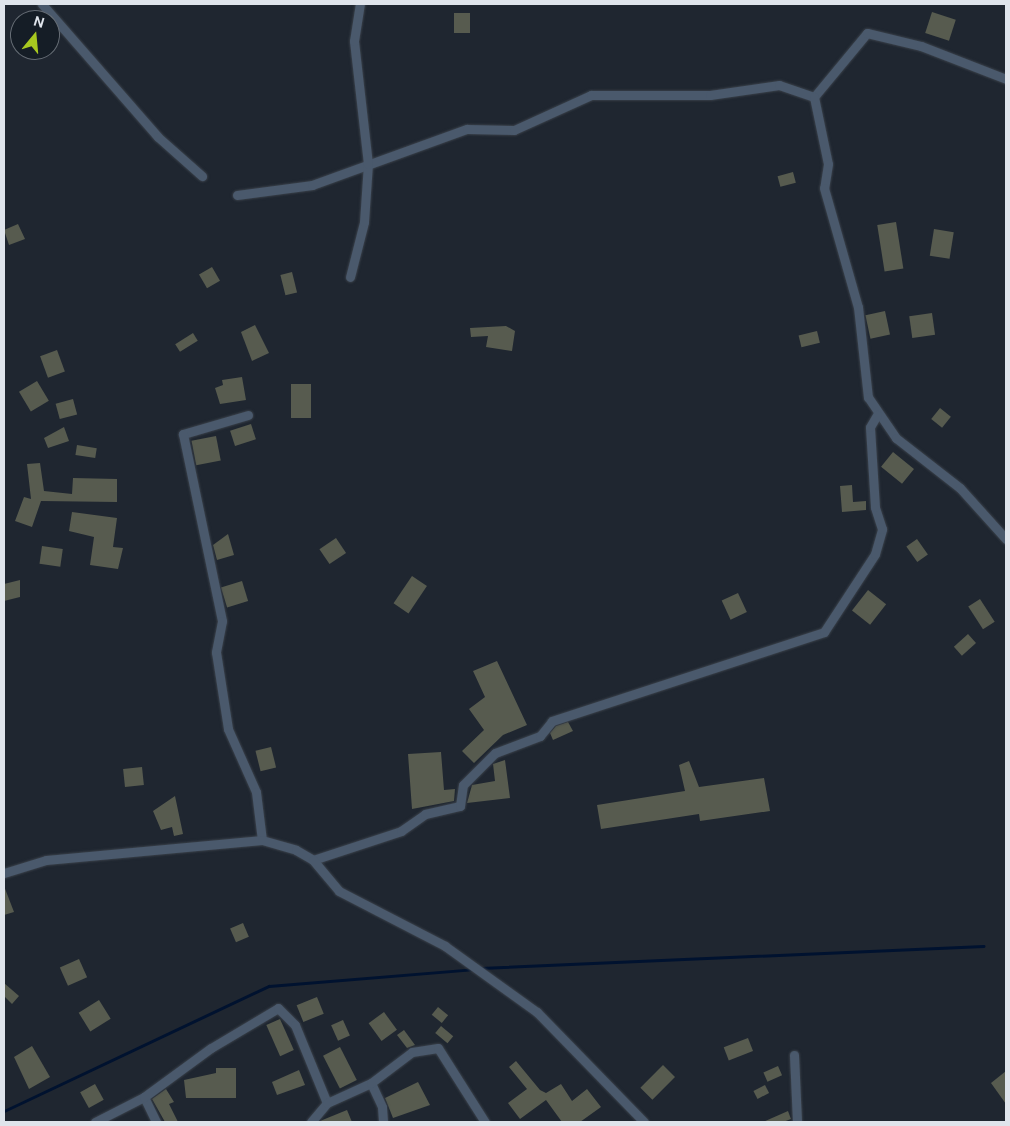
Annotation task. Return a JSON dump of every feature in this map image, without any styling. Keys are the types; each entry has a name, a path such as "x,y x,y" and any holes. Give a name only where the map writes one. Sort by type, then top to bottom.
{"street":[{"path":"42,4 158,137 202,176"},
{"path":"350,277 364,222 368,164 354,41 360,4"},
{"path":"814,97 867,33 921,46 1006,78"},
{"path":"237,195 312,185 467,129 514,130 591,95 710,95 779,85 814,97"},
{"path":"814,97 828,164 824,188 858,306 863,370 877,415 908,448 960,488 1006,539"},
{"path":"248,415 183,434 222,621 216,652 228,729 256,792 262,840"},
{"path":"313,860 401,831 425,814 460,806 463,785 495,753 540,736 552,721 824,632 875,554 882,530 875,507 870,427 877,415"},
{"path":"4,873 46,860 262,840 296,850 313,860 339,891 446,946 537,1012 644,1122"},
{"path":"95,1122 144,1097 278,1008 295,1025 327,1104"},
{"path":"311,1122 327,1104 371,1083 412,1052 438,1048 485,1122"},
{"path":"794,1055 797,1122"},
{"path":"371,1083 382,1107 383,1122"},
{"path":"144,1097 156,1122"}],"building":[{"path":"932,12 956,20 949,41 925,33"},
{"path":"454,13 470,13 470,33 454,33"},
{"path":"793,172 796,183 780,187 778,176"},
{"path":"896,222 903,268 885,271 877,225"},
{"path":"18,224 25,239 9,245 4,230"},
{"path":"934,229 954,232 950,259 930,256"},
{"path":"212,267 220,281 207,288 199,274"},
{"path":"292,272 297,292 285,295 280,275"},
{"path":"885,311 890,334 870,339 865,315"},
{"path":"932,313 935,335 912,338 909,316"},
{"path":"255,325 269,353 252,361 241,332"},
{"path":"506,326 515,331 512,351 486,347 488,336 471,337 470,328"},
{"path":"817,331 820,343 801,347 799,336"},
{"path":"193,333 198,341 180,352 175,344"},
{"path":"57,350 65,372 48,378 40,356"},
{"path":"242,377 246,400 220,404 215,388 223,385 222,380"},
{"path":"37,381 49,401 31,412 19,392"},
{"path":"291,384 311,384 311,418 291,418"},
{"path":"73,399 77,414 60,419 56,404"},
{"path":"940,408 951,417 942,428 931,419"},
{"path":"251,424 256,439 235,446 230,431"},
{"path":"64,427 69,441 48,448 44,438"},
{"path":"216,436 221,461 196,465 191,441"},
{"path":"77,445 97,448 95,458 75,455"},
{"path":"893,452 914,469 902,484 881,467"},
{"path":"40,463 44,491 72,494 73,478 117,479 117,502 41,501 32,527 15,521 24,497 31,499 27,464"},
{"path":"852,485 853,502 866,501 866,510 842,512 840,486"},
{"path":"72,512 117,518 113,547 123,548 118,569 90,565 94,537 69,531"},
{"path":"228,534 234,555 217,560 213,545"},
{"path":"336,538 346,553 329,564 319,549"},
{"path":"917,539 928,555 917,562 906,546"},
{"path":"42,546 63,549 60,567 39,564"},
{"path":"412,576 427,586 408,613 394,603"},
{"path":"20,580 20,597 4,601 4,584"},
{"path":"242,581 248,601 227,608 221,587"},
{"path":"868,590 886,604 870,625 852,610"},
{"path":"738,593 747,612 731,620 722,601"},
{"path":"980,599 995,622 983,629 968,607"},
{"path":"968,634 976,643 962,656 954,647"},
{"path":"497,661 527,725 503,735 474,763 462,751 484,730 469,709 485,697 473,671"},
{"path":"568,722 573,731 553,740 550,733 556,726"},
{"path":"271,747 276,767 261,771 255,751"},
{"path":"441,752 444,790 455,789 454,801 412,809 408,754"},
{"path":"505,760 510,798 467,803 472,785 495,781 493,764"},
{"path":"689,761 699,787 764,778 770,811 700,821 699,814 601,829 597,805 685,791 679,765"},
{"path":"142,767 144,785 125,787 123,769"},
{"path":"175,796 183,834 174,836 172,827 161,830 153,811"},
{"path":"4,886 14,912 4,915"},
{"path":"243,923 249,937 236,942 230,928"},
{"path":"79,959 87,977 68,986 60,968"},
{"path":"4,983 19,996 12,1004 4,996"},
{"path":"317,997 324,1014 303,1022 297,1005"},
{"path":"99,1000 111,1019 90,1031 79,1013"},
{"path":"438,1007 448,1015 442,1023 432,1015"},
{"path":"384,1012 397,1030 382,1041 369,1023"},
{"path":"280,1019 294,1050 280,1056 266,1025"},
{"path":"343,1020 350,1036 338,1041 331,1025"},
{"path":"441,1026 453,1036 447,1043 435,1033"},
{"path":"404,1030 415,1045 407,1048 397,1035"},
{"path":"748,1038 753,1051 729,1060 724,1047"},
{"path":"32,1046 50,1077 29,1089 14,1057"},
{"path":"340,1047 357,1080 340,1089 323,1056"},
{"path":"516,1061 540,1090 546,1093 561,1084 572,1101 587,1089 601,1107 580,1122 562,1122 546,1100 520,1119 508,1103 527,1089 509,1067"},
{"path":"663,1065 675,1077 652,1100 640,1088"},
{"path":"778,1066 782,1075 767,1082 763,1073"},
{"path":"216,1068 236,1068 236,1098 186,1098 184,1080 216,1073"},
{"path":"299,1070 305,1085 277,1095 272,1082"},
{"path":"1006,1071 1006,1104 991,1083"},
{"path":"418,1082 430,1105 393,1118 385,1098"},
{"path":"95,1084 104,1100 89,1108 80,1092"},
{"path":"765,1085 769,1093 758,1099 753,1091"},
{"path":"166,1089 174,1102 169,1104 178,1122 165,1122 152,1099"},
{"path":"347,1110 352,1122 319,1122 320,1121"},
{"path":"788,1111 791,1119 783,1122 763,1122"}],"waterway":[{"path":"480,968 984,946"},
{"path":"4,1111 269,986 474,969"}]}
